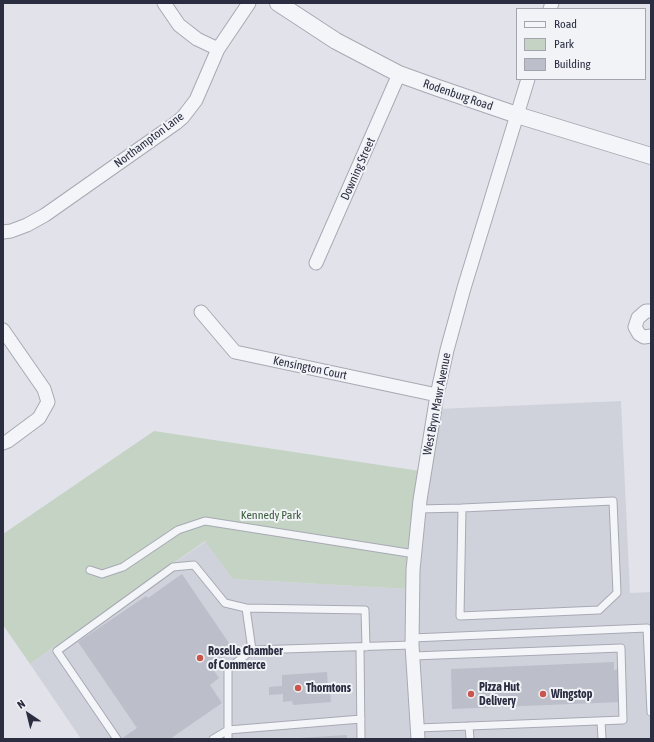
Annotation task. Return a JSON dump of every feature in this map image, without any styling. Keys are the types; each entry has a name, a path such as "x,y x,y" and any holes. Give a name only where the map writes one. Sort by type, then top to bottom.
{"street":[{"path":"164,3 179,25 197,39 218,49"},
{"name":"Northampton Lane","path":"3,232 27,225 45,214 183,117 196,100 218,49 249,3"},
{"name":"Rodenburg Road","path":"278,3 336,41 399,74 517,115 651,156"},
{"name":"Downing Street","path":"316,264 399,74"},
{"name":"West Bryn Mawr Avenue","path":"418,733 412,646 415,554 419,509 436,395 462,295 528,80"},
{"path":"651,311 646,311 638,318 635,327 639,334 644,337 651,336"},
{"name":"Kensington Court","path":"201,312 235,352 436,395"},
{"path":"3,330 44,390 48,402 39,418 8,441 3,442"}],"lane":[{"path":"419,509 613,501 617,593 599,610 460,616 462,508"},
{"path":"90,570 102,574 123,567 178,530 205,521 415,554"},
{"path":"117,739 56,651 173,567 194,565 225,603 246,608 365,610 361,739"},
{"path":"246,608 252,650"},
{"path":"412,646 649,626 651,712"},
{"path":"228,739 228,669 252,650 363,646 621,648 623,720 469,726 418,733"},
{"path":"213,739 228,730 361,719"},
{"path":"601,721 602,739"},
{"path":"469,726 470,739"}],"shaded area":[{"path":"621,401 630,593 651,592 651,739 423,739 416,634 422,505 438,409"},
{"path":"206,541 233,579 408,589 414,739 81,739 30,664"}],"green space":[{"name":"Kennedy Park","path":"154,431 420,471 408,589 233,579 205,541 30,664 3,625 3,534"}],"building":[{"path":"182,574 233,649 216,663 215,661 210,665 219,678 210,685 222,703 170,739 121,739 137,728 78,642 146,596 148,598"},
{"path":"614,662 614,670 619,669 620,702 452,709 451,669"},
{"name":"Thorntons","path":"327,672 331,702 293,705 292,701 283,702 283,694 269,695 269,687 282,686 282,675"},
{"path":"347,735 347,739 298,739 298,738"}],"place":[{"name":"Roselle Chamber of Commerce","path":"200,658"},
{"name":"Thorntons","path":"298,688"},
{"name":"Pizza Hut Delivery","path":"471,694"},
{"name":"Wingstop","path":"543,694"}]}
